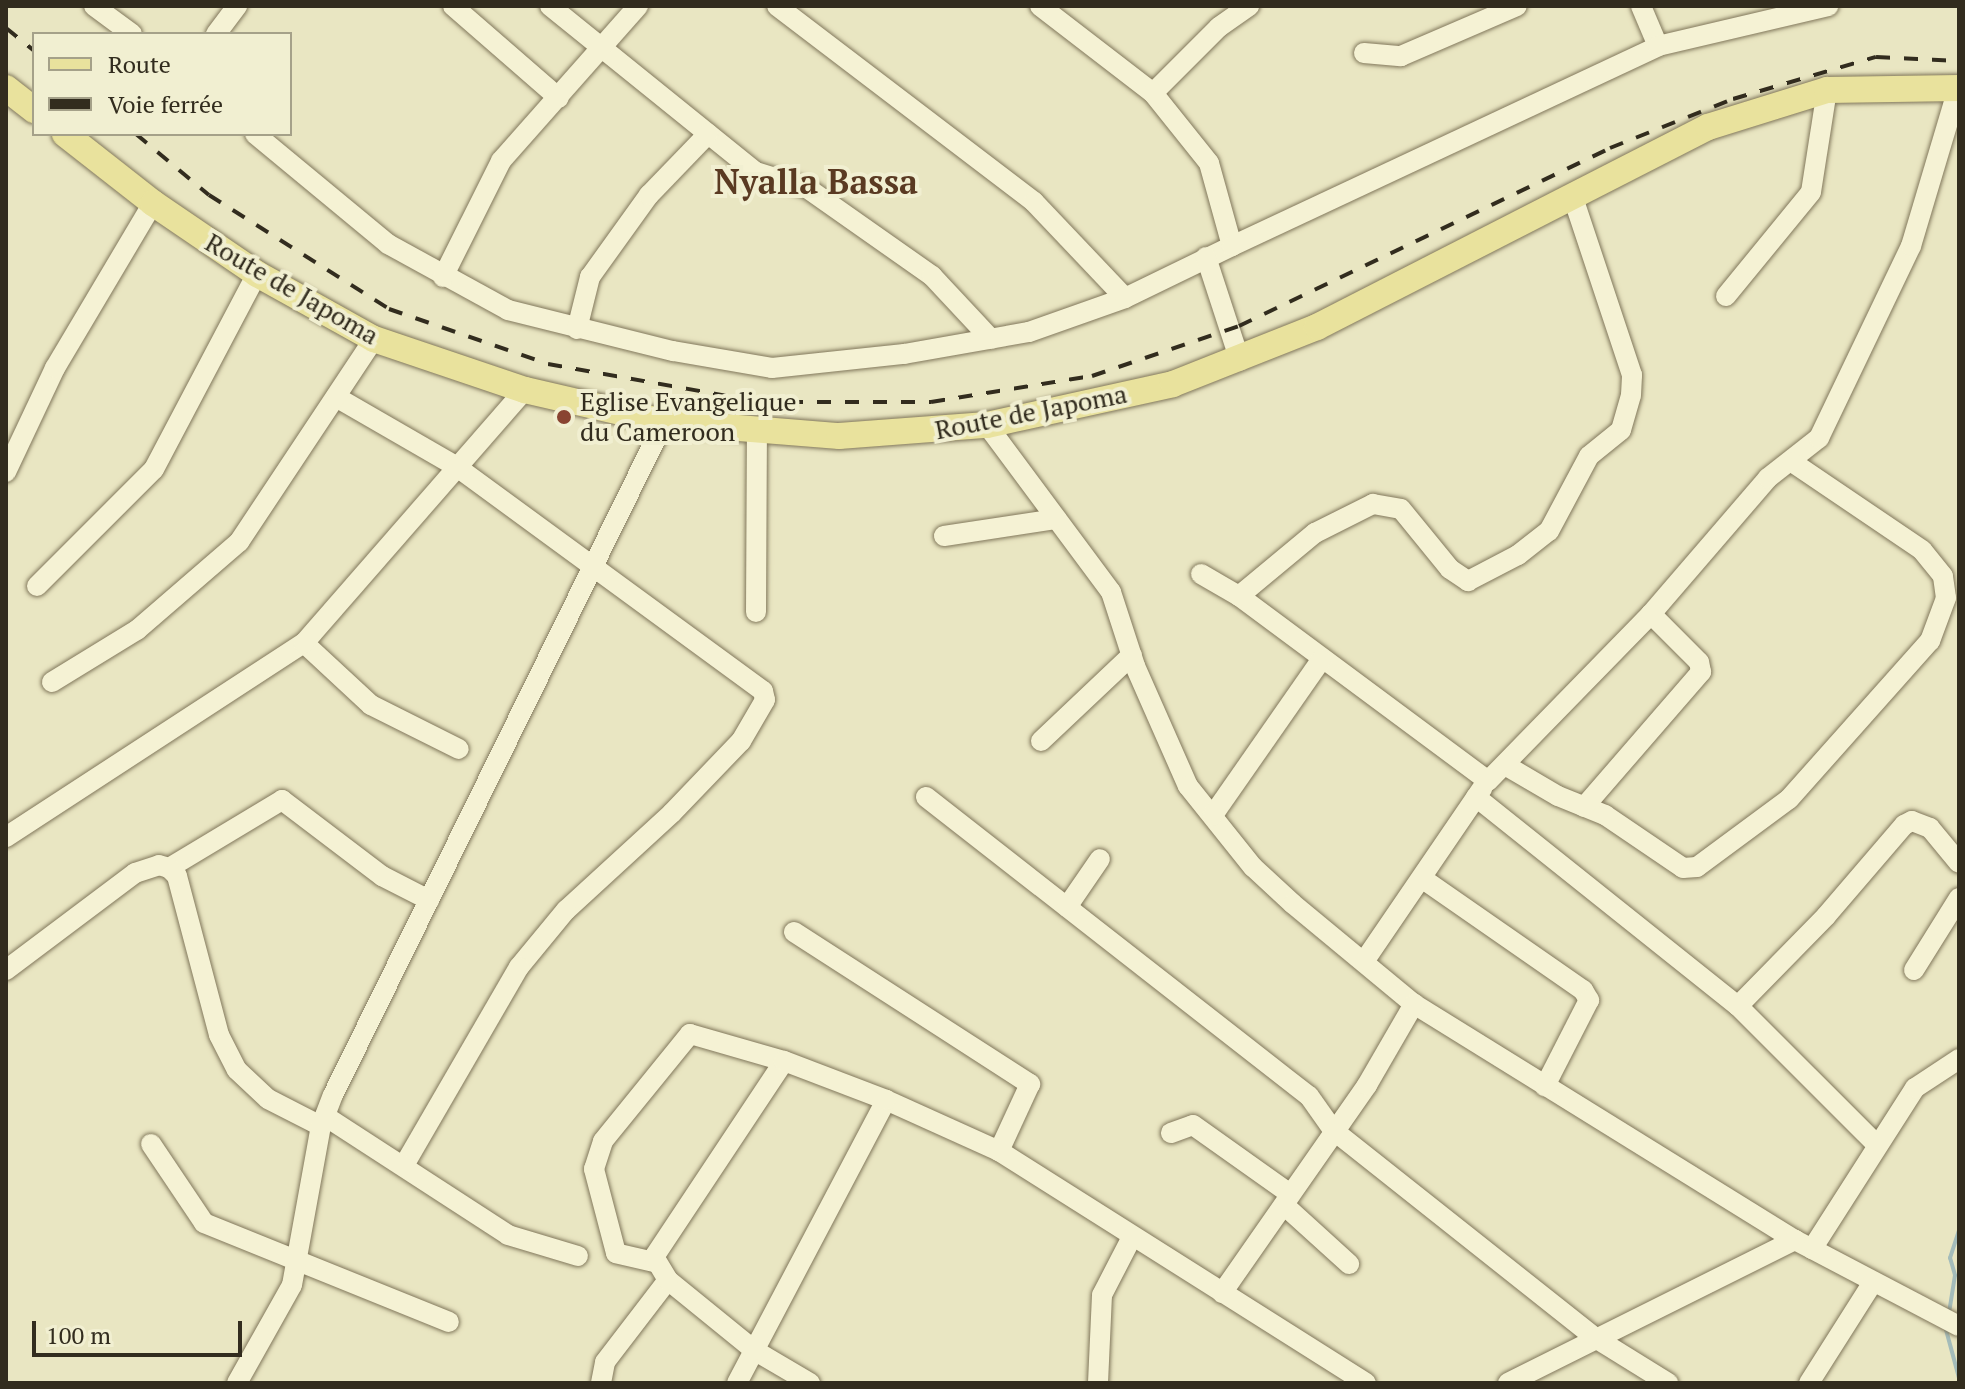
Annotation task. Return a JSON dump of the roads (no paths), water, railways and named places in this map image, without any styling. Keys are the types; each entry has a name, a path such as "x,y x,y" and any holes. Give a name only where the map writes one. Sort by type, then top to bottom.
{"main road":[{"path":"6,88 32,108"},
{"name":"Route de Japoma","path":"68,136 153,203 257,274 374,339 525,390 664,422 757,433 886,435 987,425 1173,384 1240,361 1317,327 1671,142 1827,90 1958,88"}],"street":[{"path":"218,32 237,6"},
{"path":"453,6 559,98"},
{"path":"550,6 756,172 807,188 932,276 991,339"},
{"path":"443,277 501,161 603,51 638,6"},
{"path":"777,6 1042,209 1125,298"},
{"path":"1040,6 1153,93 1205,155 1232,246"},
{"path":"1153,93 1219,27 1249,6"},
{"path":"1364,53 1389,57 1419,50 1517,6"},
{"path":"1641,6 1658,46"},
{"path":"257,136 388,244 443,277 514,312 577,329 772,368 991,339 1053,325 1125,298 1206,257 1658,46 1828,6"},
{"path":"104,9 130,32"},
{"path":"1365,960 1482,789 1651,614 1753,494 1819,438 1874,332 1911,246 1958,88"},
{"path":"1726,296 1811,192 1827,90"},
{"path":"577,329 590,277 649,195 708,134"},
{"path":"1239,596 1315,533 1373,504 1401,509 1450,569 1468,581 1518,555 1549,531 1589,456 1621,430 1631,395 1632,375 1572,195"},
{"path":"6,472 55,368 153,203"},
{"path":"1206,257 1240,361"},
{"path":"37,586 154,469 257,274"},
{"path":"52,682 137,630 239,542 374,339"},
{"path":"6,837 304,643 525,390"},
{"path":"336,397 457,467 763,691 765,700 741,741 672,813 566,910 519,967 404,1165"},
{"path":"237,1383 292,1285 299,1261 323,1121 664,422"},
{"path":"987,425 1111,592 1132,655 1188,786 1263,876 1414,1004 1804,1244 1959,1326"},
{"path":"756,612 757,433"},
{"path":"1505,765 1613,820 1672,864 1697,867 1789,799 1939,625 1945,581 1922,550 1792,462"},
{"path":"944,536 1057,519"},
{"path":"1201,574 1239,596 1482,789 1738,1006 1877,1145"},
{"path":"1584,807 1701,672 1699,662 1651,614"},
{"path":"304,643 371,705 459,749"},
{"path":"1041,741 1132,655"},
{"path":"1213,815 1321,660"},
{"path":"926,797 1309,1096 1333,1130 1597,1339 1668,1383"},
{"path":"169,868 282,800 382,876 429,900"},
{"path":"1738,1006 1826,916 1904,825 1912,821 1930,828 1959,863"},
{"path":"1067,907 1100,859"},
{"path":"6,970 135,873 159,865 169,868 177,876 219,1035 237,1070 280,1107 323,1121 404,1165 508,1235 578,1256"},
{"path":"1423,879 1583,990 1589,1000 1545,1086"},
{"path":"1914,970 1959,898"},
{"path":"794,932 1030,1084 999,1151"},
{"path":"1222,1293 1287,1200 1414,1004"},
{"path":"810,1383 754,1350 668,1280 654,1262 616,1253 594,1169 603,1141 690,1034 784,1061 886,1100 999,1151 1366,1383"},
{"path":"1508,1383 1804,1244 1915,1088 1959,1059"},
{"path":"654,1262 784,1061"},
{"path":"737,1383 886,1100"},
{"path":"1171,1133 1193,1125 1287,1200 1349,1264"},
{"path":"151,1144 204,1223 449,1322"},
{"path":"1098,1383 1102,1295 1132,1237"},
{"path":"601,1383 605,1362 668,1280"},
{"path":"1809,1383 1873,1282"}],"waterway":[{"path":"1949,1313 1955,1275 1950,1258 1959,1231"},
{"path":"1945,1326 1959,1378"}],"railway":[{"path":"6,28 32,49"},
{"path":"138,136 209,195 389,309 548,364 761,402 931,402 1092,376 1239,326 1610,148 1733,99 1876,57 1959,61"}],"place":[{"name":"Eglise Evangelique du Cameroon","path":"564,417"}],"district":[{"name":"Nyalla Bassa","path":"816,182"}]}
